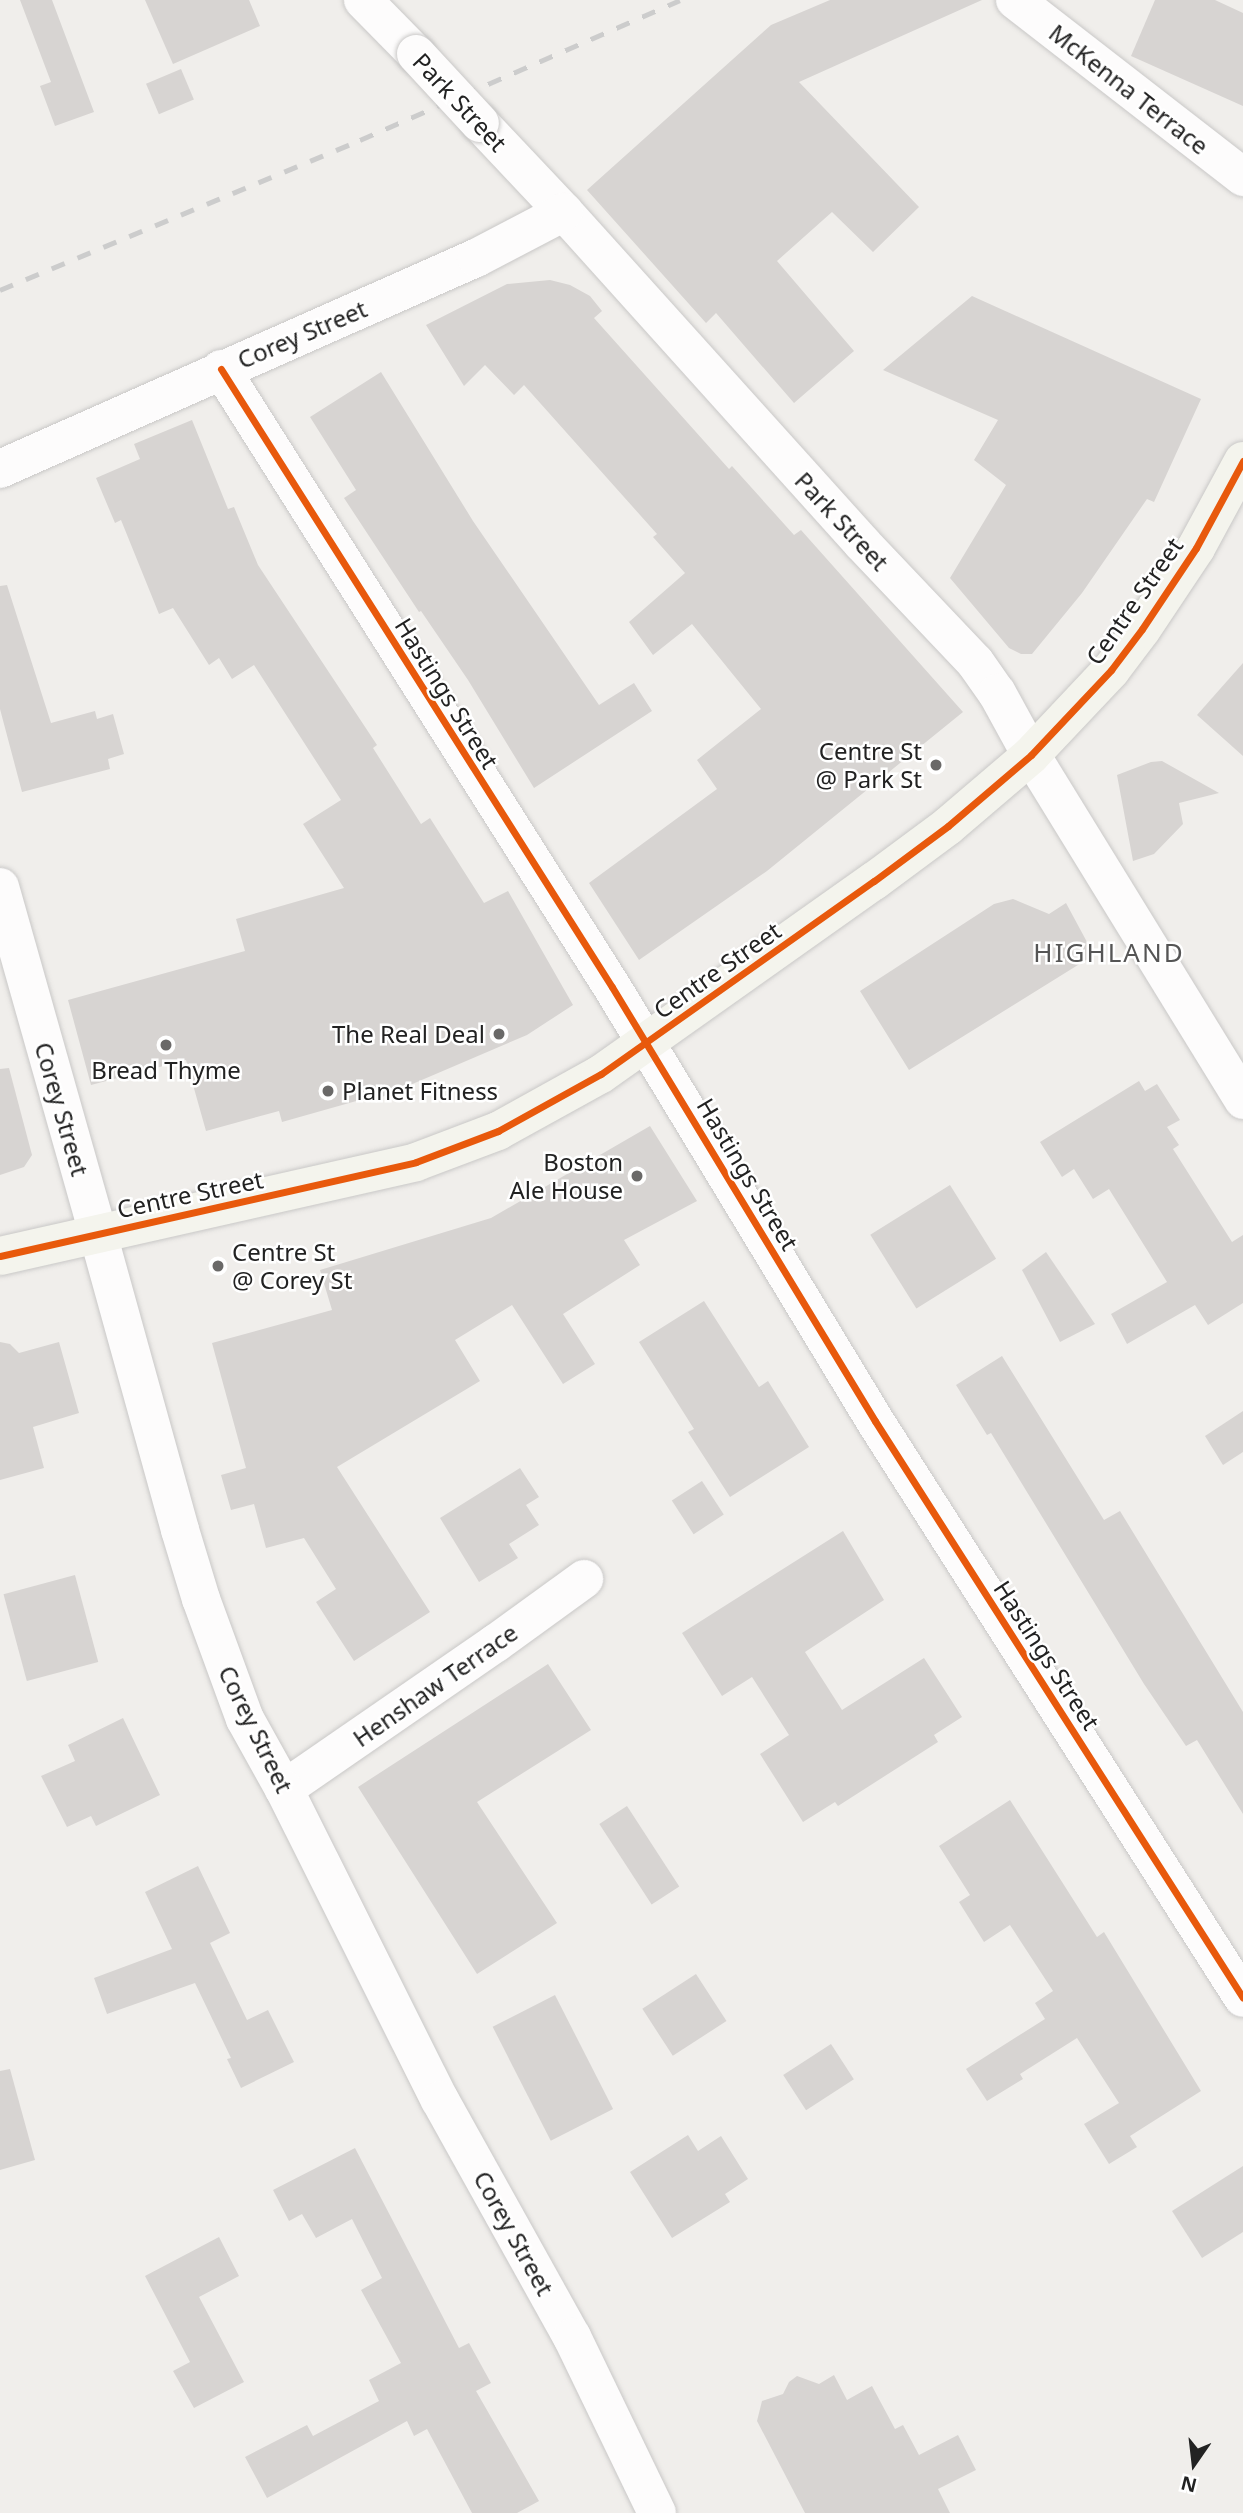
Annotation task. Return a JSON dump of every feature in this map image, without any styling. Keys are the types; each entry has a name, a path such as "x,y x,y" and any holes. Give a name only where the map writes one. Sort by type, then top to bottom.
{"main road":[{"name":"Centre Street","path":"0,1256 416,1162 473,1142 535,1114 647,1043 948,826 1031,755 1111,670 1142,629 1196,548 1243,461"}],"street":[{"name":"Park Street","path":"363,0 564,212 754,425 975,662 997,693 1031,755 1243,1100"},
{"name":"McKenna Terrace","path":"1016,0 1243,177"},
{"name":"Corey Street","path":"0,469 476,258 564,212"},
{"name":"Hastings Street","path":"221,369 647,1043 876,1421 1243,1998"},
{"name":"Corey Street","path":"0,887 201,1599 245,1719 284,1789 440,2100 572,2337 657,2513"},
{"name":"Henshaw Terrace","path":"284,1789 584,1579"}],"building":[{"path":"20,0 52,0 94,112 55,126 40,86 51,82"},
{"path":"145,0 249,0 260,26 173,64"},
{"path":"830,0 982,0 799,82 919,207 873,252 832,212 777,261 854,351 794,403 716,313 706,323 587,190 771,25"},
{"path":"1155,0 1215,0 1243,13 1243,106 1131,56"},
{"path":"181,69 194,99 159,114 146,84"},
{"path":"550,280 570,285 590,296 602,311 594,318 729,469 732,466 794,535 801,530 963,712 767,871 639,960 589,883 717,789 697,760 761,709 692,624 653,655 629,622 685,573 653,537 657,534 524,385 514,395 485,365 464,386 426,325 507,284"},
{"path":"972,296 1201,399 1154,502 1147,499 1082,593 1032,654 1021,654 1009,648 950,578 1006,485 974,460 998,420 883,370"},
{"path":"381,372 473,521 599,705 634,683 652,711 534,788 468,680 421,611 419,612 344,498 356,490 310,417"},
{"path":"192,420 228,509 234,507 258,565 377,745 373,748 421,824 430,818 484,903 508,891 573,1005 527,1035 382,1097 381,1094 282,1122 279,1111 206,1131 186,1060 91,1085 68,1000 245,951 236,919 344,888 303,824 341,800 254,665 232,679 219,658 209,665 173,608 159,614 121,520 115,523 96,478 140,459 134,444"},
{"path":"7,585 51,723 95,711 97,719 113,714 124,754 108,759 110,769 22,792 0,709 0,586"},
{"path":"1243,663 1243,756 1197,715"},
{"path":"1162,761 1219,793 1179,803 1183,824 1154,854 1133,861 1117,775 1151,762"},
{"path":"1013,899 1049,914 1066,903 1094,955 909,1070 860,991 994,904"},
{"path":"9,1068 32,1155 24,1167 0,1175 0,1069"},
{"path":"1139,1081 1145,1091 1157,1084 1180,1120 1167,1127 1179,1145 1173,1149 1232,1242 1243,1235 1243,1303 1208,1325 1195,1305 1127,1344 1111,1314 1167,1282 1109,1189 1093,1199 1074,1169 1062,1177 1040,1142"},
{"path":"650,1126 697,1201 624,1240 640,1265 563,1314 595,1364 563,1384 512,1305 455,1340 480,1381 337,1467 430,1612 354,1661 316,1602 336,1589 304,1538 266,1548 254,1504 231,1510 221,1475 246,1468 212,1343 332,1310 320,1270 491,1218"},
{"path":"950,1185 996,1259 916,1309 870,1235"},
{"path":"1046,1252 1095,1324 1060,1342 1022,1270"},
{"path":"704,1301 759,1387 768,1381 809,1447 730,1497 688,1432 694,1429 639,1342"},
{"path":"0,1342 10,1344 19,1353 59,1342 79,1413 33,1427 44,1468 0,1480"},
{"path":"1002,1356 1104,1520 1120,1511 1243,1712 1243,1814 1197,1740 1186,1746 1144,1684 991,1433 987,1435 956,1385"},
{"path":"1243,1411 1243,1452 1223,1465 1205,1436"},
{"path":"520,1468 539,1497 526,1505 539,1525 509,1544 518,1558 479,1582 440,1518"},
{"path":"702,1481 724,1515 694,1534 672,1501"},
{"path":"843,1531 884,1600 805,1652 842,1710 924,1658 962,1717 934,1735 938,1742 838,1806 835,1802 803,1822 760,1754 789,1735 752,1677 722,1696 682,1633"},
{"path":"75,1575 98,1662 27,1681 4,1594"},
{"path":"548,1664 591,1730 477,1802 557,1923 477,1974 358,1787"},
{"path":"123,1718 160,1795 96,1826 91,1816 67,1827 41,1776 75,1761 68,1745"},
{"path":"1010,1800 1097,1937 1104,1932 1201,2091 1130,2136 1137,2147 1109,2164 1084,2124 1119,2103 1077,2038 1020,2074 1023,2079 987,2101 966,2069 1045,2019 1035,2003 1053,1991 1010,1925 984,1942 959,1902 970,1895 939,1846"},
{"path":"627,1806 679,1887 652,1904 599,1824"},
{"path":"198,1866 230,1933 210,1943 247,2020 268,2010 294,2062 241,2088 227,2059 231,2058 195,1983 107,2014 94,1978 172,1949 145,1892"},
{"path":"696,1974 726,2021 673,2056 642,2009"},
{"path":"555,1995 613,2109 551,2141 493,2027"},
{"path":"831,2044 854,2079 806,2110 783,2075"},
{"path":"10,2069 35,2160 0,2170 0,2071"},
{"path":"688,2135 698,2151 721,2136 748,2179 725,2194 730,2202 672,2238 630,2172"},
{"path":"355,2148 459,2348 469,2343 491,2383 476,2391 539,2501 517,2513 472,2513 427,2429 414,2436 407,2421 267,2498 245,2457 307,2425 313,2436 379,2401 369,2380 401,2363 361,2290 382,2278 352,2219 316,2238 302,2214 289,2221 273,2190"},
{"path":"1243,2166 1243,2232 1202,2258 1172,2211"},
{"path":"219,2237 239,2276 199,2297 244,2382 194,2408 173,2371 190,2362 145,2276"},
{"path":"834,2375 847,2400 872,2386 895,2429 903,2425 919,2455 958,2435 976,2470 938,2489 950,2513 805,2513 757,2421 762,2401 783,2394 789,2382 797,2376 819,2384"}],"railway":[{"path":"0,290 360,140 680,0"}],"cycle path":[{"path":"221,369 612,987 875,1421 1243,1998"},
{"path":"0,1256 416,1162 498,1131 601,1074 874,881 948,826 1031,755 1111,670 1142,629 1196,548 1243,461"}],"place":[{"name":"Centre St @ Park St","path":"936,765"},
{"name":"The Real Deal","path":"499,1034"},
{"name":"Bread Thyme","path":"166,1045"},
{"name":"Planet Fitness","path":"328,1091"},
{"name":"Boston Ale House","path":"637,1176"},
{"name":"Centre St @ Corey St","path":"218,1266"}],"district":[{"name":"HIGHLAND","path":"1109,953"}]}
